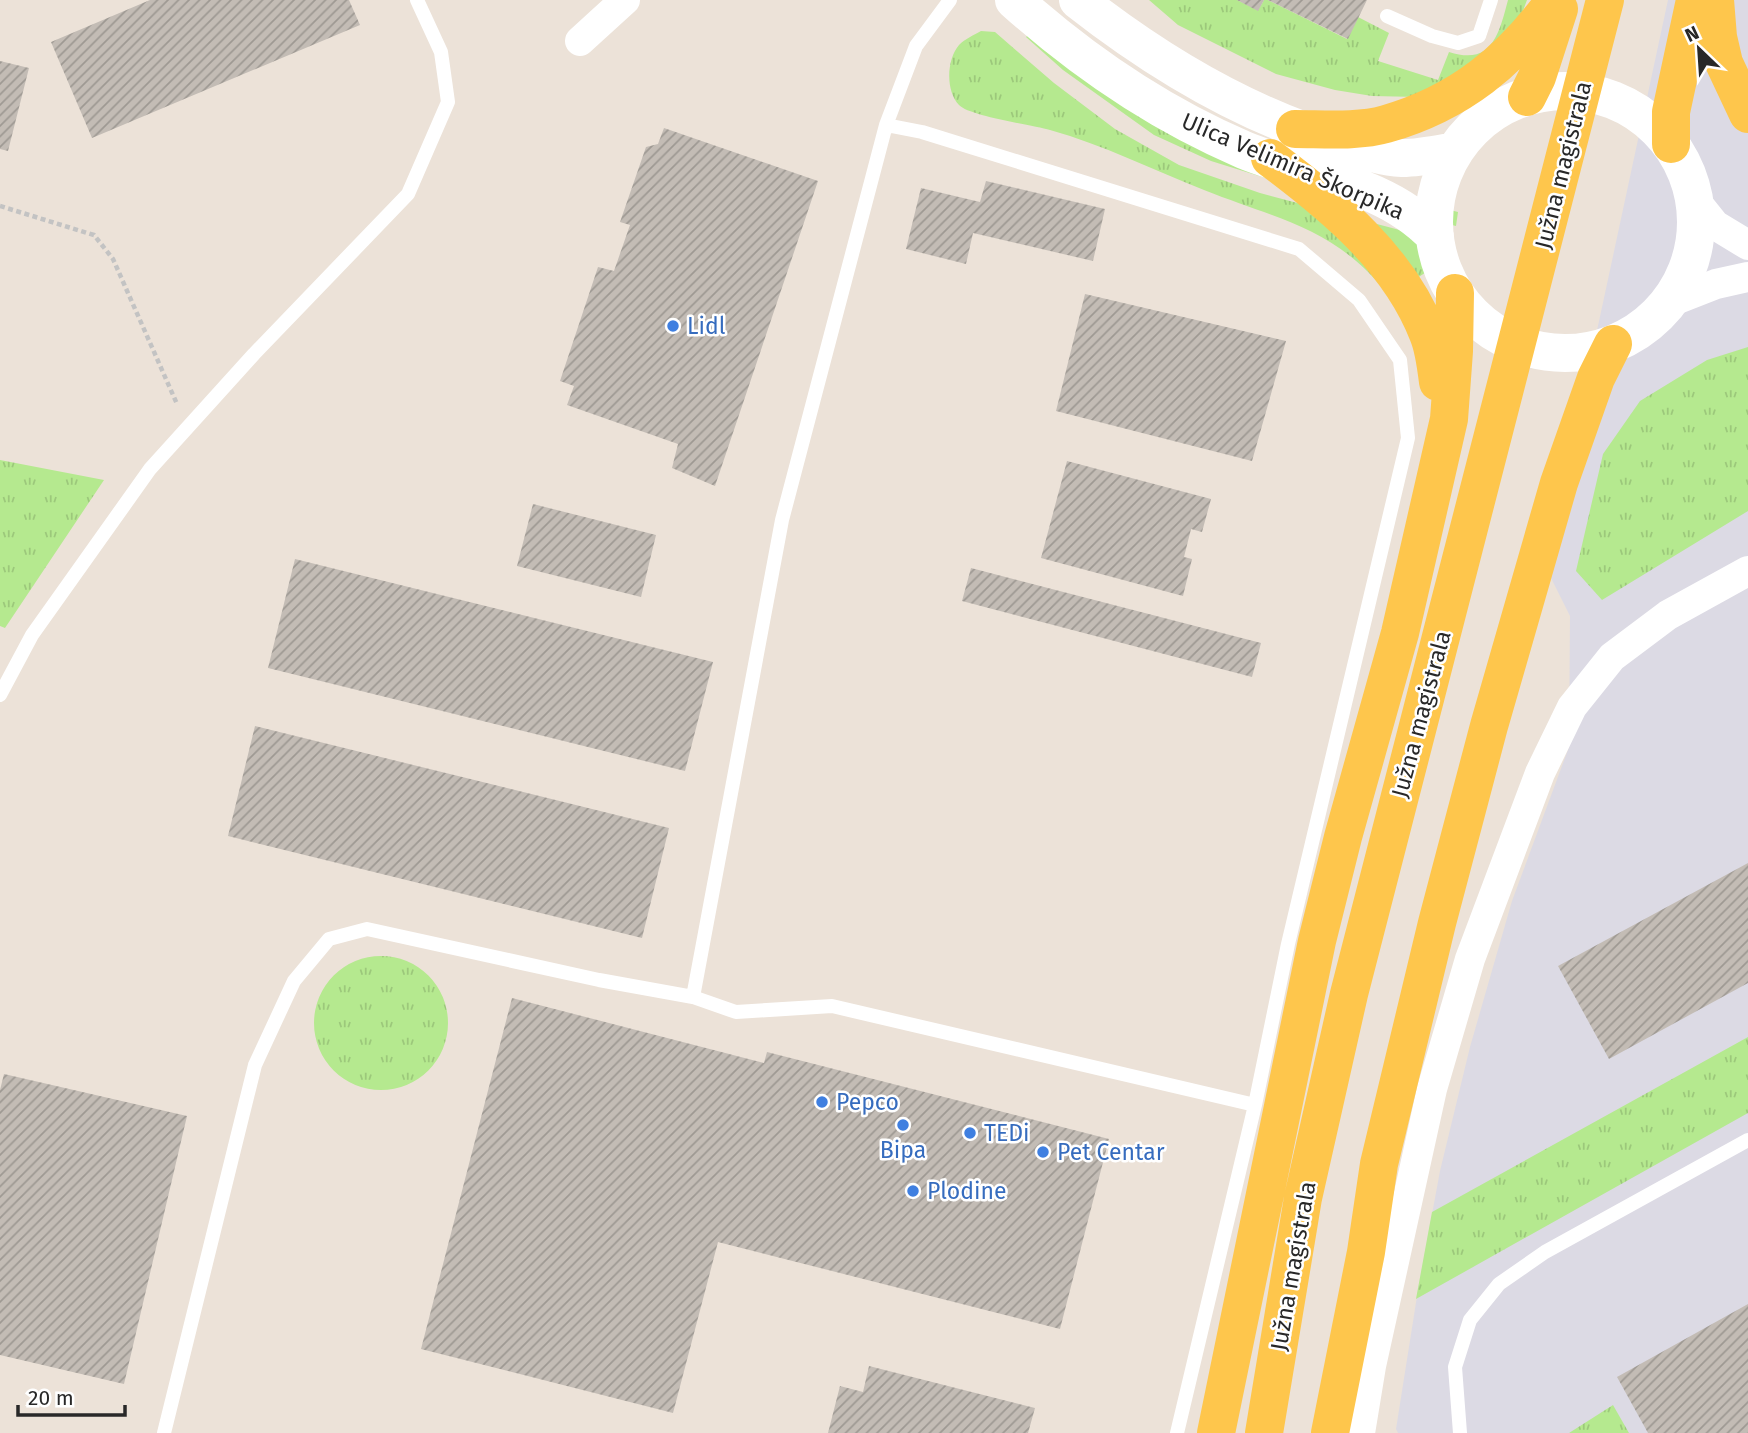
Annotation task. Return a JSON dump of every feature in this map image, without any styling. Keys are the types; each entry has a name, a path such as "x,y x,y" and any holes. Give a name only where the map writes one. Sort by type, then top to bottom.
{"main road":[{"path":"1295,129 1345,129 1384,125 1451,99 1496,67 1533,30 1555,0"},
{"path":"1527,97 1537,77 1562,0"},
{"name":"Južna magistrala","path":"1264,1433 1303,1198 1349,995 1402,780 1445,628 1605,0"},
{"path":"1671,144 1671,112 1695,0"},
{"path":"1715,0 1718,37 1724,63 1748,114"},
{"path":"1270,158 1351,224 1398,279 1415,306 1429,336 1434,356 1444,438"},
{"path":"1216,1433 1317,941 1400,632 1449,419 1455,293"},
{"path":"1330,1433 1366,1252 1379,1164 1437,923 1489,726 1559,483 1596,378 1613,344"}],"street":[{"path":"580,41 625,0"},
{"name":"Ulica Velimira Škorpika","path":"1014,0 1044,27 1095,65 1191,126 1247,151 1340,180 1387,200 1422,222 1435,236"},
{"name":"Ulica Velimira Škorpika","path":"1078,0 1199,83 1295,129 1366,151 1400,158 1455,151"},
{"path":"1563,91 1584,92 1606,97 1638,112 1671,144 1685,166 1695,200 1697,236 1688,271 1670,302 1644,327 1613,344 1578,353 1542,351 1507,340 1478,320 1455,293 1445,274 1435,236 1434,211 1445,169 1468,134 1484,119 1527,97 1563,91"},
{"path":"1695,200 1715,225 1748,245"},
{"path":"1670,302 1716,284 1748,277"},
{"path":"1360,1433 1371,1366 1432,1089 1470,959 1540,773 1572,708 1612,657 1668,615 1748,571"}],"lane":[{"path":"0,695 32,635 150,469 254,354 408,194 448,102 441,52 416,0"},
{"path":"693,997 782,520 886,125 916,46 950,0"},
{"path":"1387,16 1432,36 1458,43 1479,36 1491,0"},
{"path":"886,125 922,132 1299,249 1359,300 1400,360 1408,438 1288,944 1255,1105 1177,1433"},
{"path":"164,1433 255,1065 295,981 329,939 367,929 599,980 693,997 736,1012 832,1006 1255,1105"},
{"path":"1460,1433 1455,1367 1470,1320 1499,1284 1545,1252 1748,1140"}],"path":[{"path":"0,206 94,235 113,258 187,427"}],"shaded area":[{"path":"1668,0 1748,0 1748,1433 1398,1433 1396,1429 1418,1290 1440,1171 1470,1047 1512,901 1569,747 1570,616 1546,568"}],"green space":[{"path":"1149,0 1237,0 1258,10 1264,0 1268,0 1347,39 1358,17 1389,33 1378,61 1438,80 1449,52 1475,55 1484,51 1497,35 1508,0 1527,0 1513,37 1418,97 1372,96 1335,90 1276,74 1178,25"},
{"path":"1037,26 1094,76 1398,197 1458,212 1456,226 1278,182 1211,161 1154,135 1063,70 1026,37"},
{"path":"981,31 995,32 1054,83 1115,129 1179,165 1260,193 1445,242 1456,253 1389,296 1349,255 1305,229 1090,143 965,109 954,99 951,91 950,66 959,45"},
{"path":"1748,347 1748,511 1602,600 1576,571 1603,454 1640,401 1707,360"},
{"path":"0,460 104,480 5,628 0,626"},
{"path":"381,956 407,961 428,976 443,997 448,1023 443,1049 428,1070 407,1085 381,1090 355,1085 334,1070 319,1049 314,1023 319,997 334,976 355,961"},
{"path":"1748,1037 1748,1113 1416,1299 1432,1212"},
{"path":"1613,1405 1629,1433 1569,1433"}],"building":[{"path":"150,0 349,0 360,25 92,138 51,42"},
{"path":"1237,0 1264,0 1258,11"},
{"path":"1268,0 1367,0 1348,39"},
{"path":"0,61 29,68 8,151 0,149"},
{"name":"Lidl","path":"664,128 818,181 715,486 672,468 678,444 567,405 574,386 560,381 598,267 614,271 630,225 620,222 646,147 658,144"},
{"path":"986,181 1105,209 1093,261 973,233 966,264 906,249 921,188 980,202"},
{"path":"1085,294 1286,341 1252,461 1056,411"},
{"path":"1067,461 1211,499 1202,532 1191,529 1184,557 1192,559 1183,596 1041,558"},
{"path":"533,504 656,535 641,597 517,566"},
{"path":"295,559 713,662 685,771 268,668"},
{"path":"971,568 1261,643 1252,677 962,601"},
{"path":"255,726 669,828 642,938 228,836"},
{"path":"1748,863 1748,983 1609,1059 1558,966"},
{"path":"512,998 764,1063 767,1052 1109,1139 1060,1329 718,1242 673,1413 421,1349"},
{"path":"4,1074 187,1116 124,1384 0,1355 0,1090"},
{"path":"1748,1304 1748,1433 1648,1433 1617,1377"},
{"path":"869,1366 1035,1408 1028,1433 828,1433 840,1386 863,1392"}],"place":[{"name":"Lidl","path":"673,326"},
{"name":"Pepco","path":"822,1102"},
{"name":"Bipa","path":"903,1125"},
{"name":"TEDi","path":"970,1133"},
{"name":"Pet Centar","path":"1043,1152"},
{"name":"Plodine","path":"913,1191"}]}
